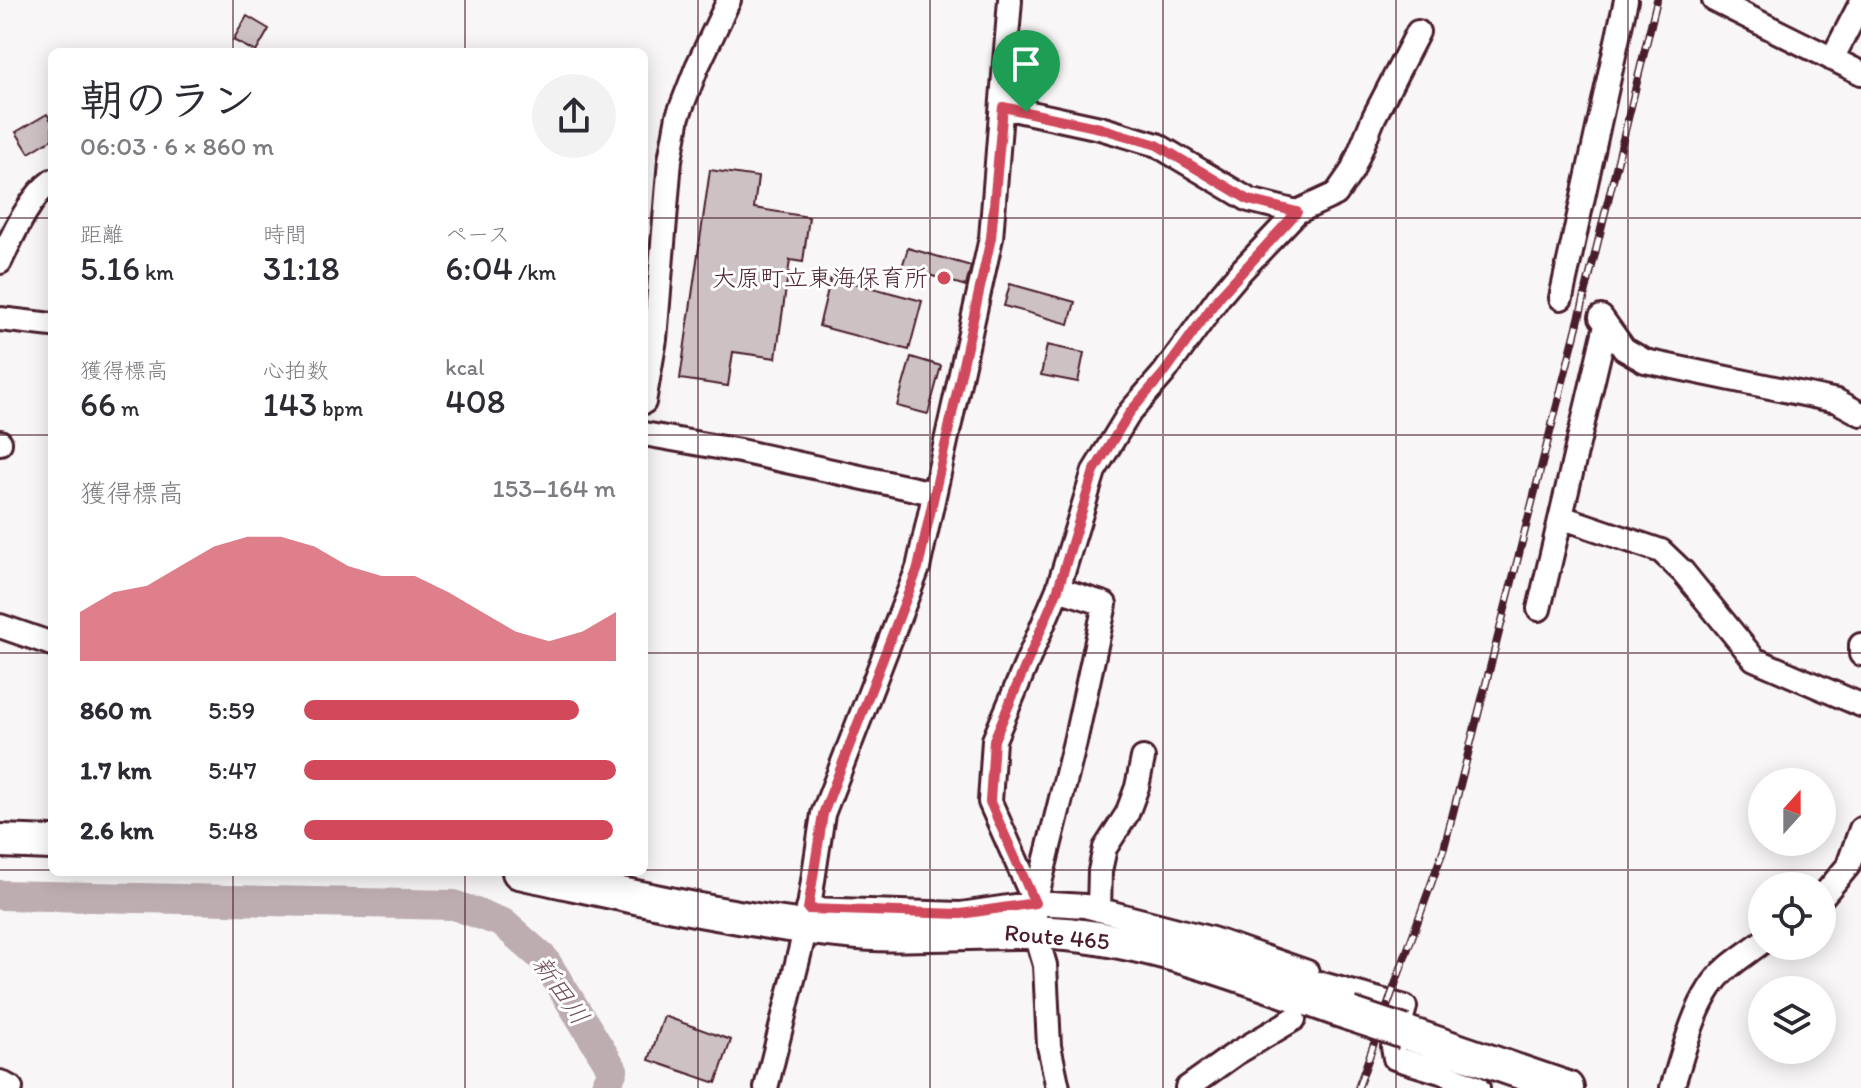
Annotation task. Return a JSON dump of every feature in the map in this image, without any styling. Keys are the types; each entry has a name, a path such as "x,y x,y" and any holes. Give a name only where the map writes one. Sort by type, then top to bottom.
{"highway":[{"path":"0,841 48,843"},
{"name":"Route 465","path":"537,876 722,916 807,918 863,933 1035,917 1084,936 1149,948 1567,1088"}],"street":[{"path":"648,379 655,339 670,160 678,116 729,0"},
{"path":"766,1088 807,918 823,814 914,580 991,238 1010,0"},
{"path":"1561,298 1626,0"},
{"path":"1714,0 1861,73"},
{"path":"1832,59 1861,3"},
{"path":"1058,1088 1049,1046 1045,965 1035,917 990,802 994,740 1058,589 1094,471 1130,412 1164,373 1219,297 1297,212 1336,194 1352,171 1374,117 1418,32"},
{"path":"1003,107 1100,128 1157,145 1249,200 1297,212"},
{"path":"0,262 12,235 48,184"},
{"path":"0,319 48,325"},
{"path":"1539,609 1603,320 1624,349 1645,361 1837,401 1861,414"},
{"path":"648,435 740,451 933,493"},
{"path":"1561,517 1661,551 1683,572 1754,659 1861,705"},
{"path":"1035,917 1105,604 1058,589"},
{"path":"0,626 48,643"},
{"path":"1861,645 1861,654"},
{"path":"1099,910 1100,871 1105,848 1127,814 1143,758"},
{"path":"1836,880 1848,866 1861,829"},
{"path":"1035,917 1085,906 1212,939 1307,972 1308,980 1405,1007 1395,1058 1441,1072 1478,1088"},
{"path":"1672,1088 1710,987 1724,971 1748,953"},
{"path":"1187,1088 1235,1054 1294,1019"},
{"path":"0,1082 11,1088"}],"building":[{"path":"247,16 269,29 258,48 248,48 233,40"},
{"path":"48,116 48,141 29,153 16,132"},
{"path":"710,170 758,177 754,208 809,217 803,262 790,260 776,358 733,352 728,386 680,379"},
{"path":"908,248 971,266 966,286 902,267"},
{"path":"831,277 922,301 909,350 819,326"},
{"path":"1010,284 1075,302 1069,324 1004,306"},
{"path":"1047,345 1084,353 1078,382 1041,375"},
{"path":"911,357 941,366 928,414 897,406"},
{"path":"664,1016 731,1040 716,1083 649,1060"}],"waterway":[{"name":"新田川","path":"0,895 454,905 503,923 544,959 613,1070 605,1088"}],"railway":[{"path":"1358,1088 1444,848 1657,0"}],"place":[{"name":"大原町立東海保育所","path":"944,278"}],"route":[{"path":"1003,107 1026,112 1100,128 1157,145 1249,200 1297,212 1219,297 1164,373 1130,412 1094,471 1058,589 994,740 990,802 1035,903 961,914 808,909 823,814 918,568 991,238 1003,107"}]}
